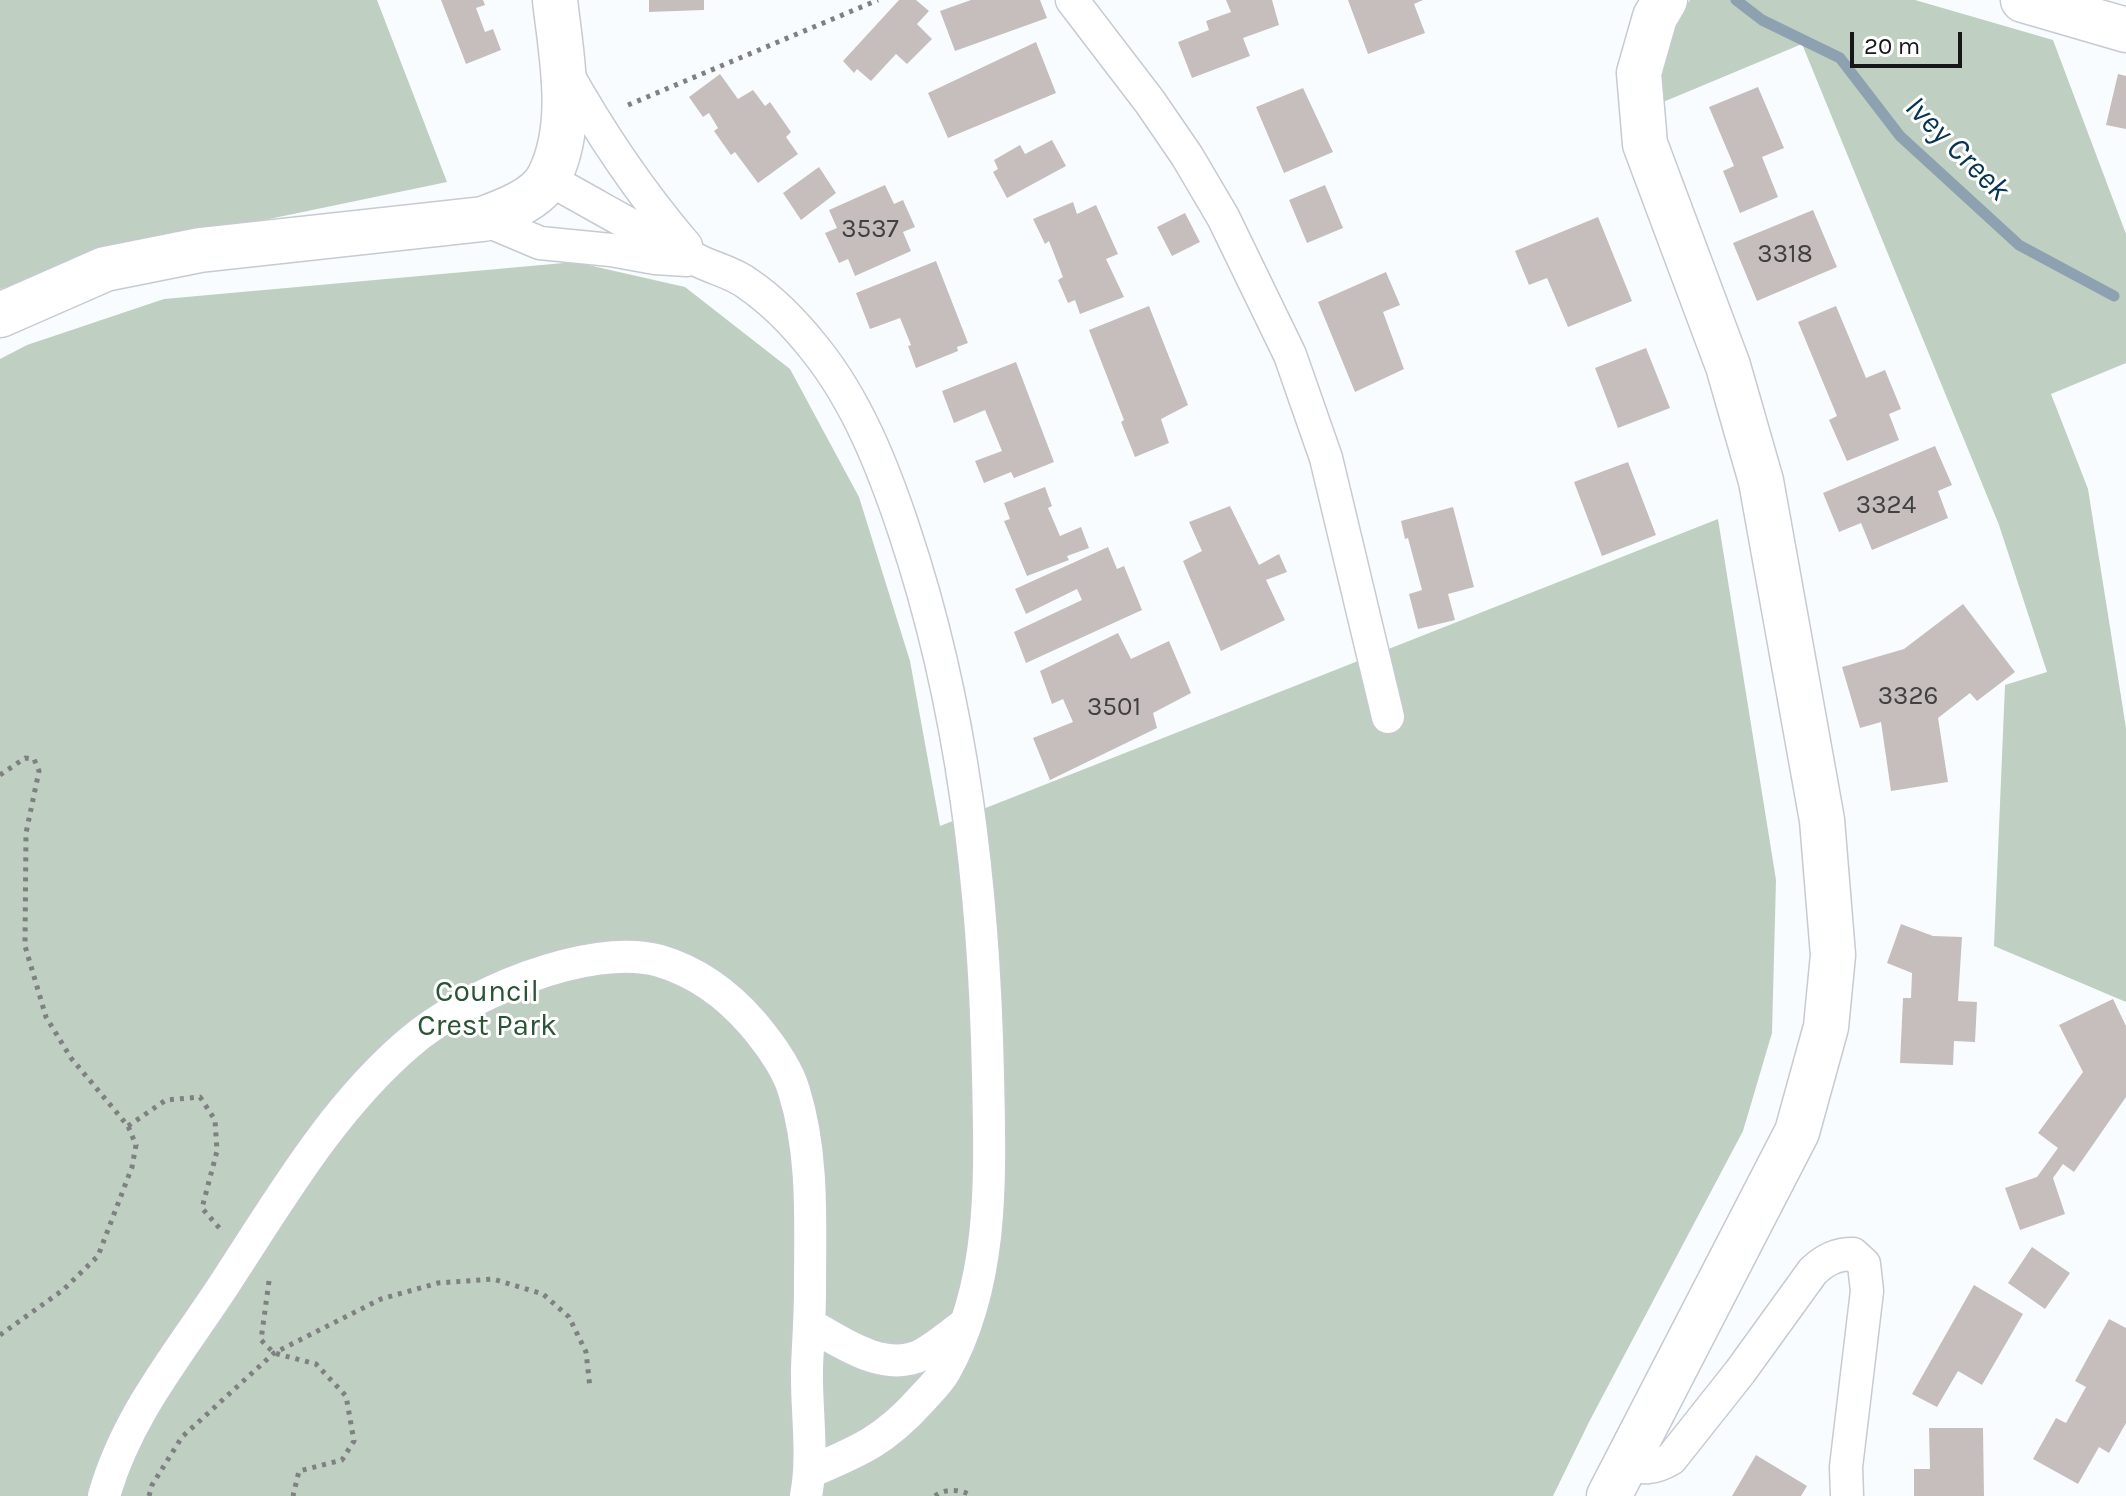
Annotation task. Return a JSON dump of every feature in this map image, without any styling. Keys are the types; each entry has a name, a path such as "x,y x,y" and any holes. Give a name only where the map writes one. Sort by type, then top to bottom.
{"street":[{"path":"0,315 105,269 200,250 483,219 519,205 548,179 562,132 562,64 555,0"},
{"path":"1072,0 1187,156 1223,217 1290,355 1326,458 1388,717"},
{"path":"1617,1480 1797,1132 1826,1027 1833,955 1822,820 1761,481 1728,366 1645,144 1639,73 1655,17 1665,0"},
{"path":"2023,0 2126,30"},
{"path":"562,64 596,126 656,211 698,261"},
{"path":"548,179 698,261 746,282 768,300 816,350 847,395 888,482 926,596 963,760 986,971 990,1172 985,1250 968,1323 944,1375 896,1428 808,1484"},
{"path":"483,219 540,243 698,261"},
{"path":"104,1496 115,1458 146,1400 331,1126 410,1042 465,1006 511,982 562,965 619,957 657,960 696,975 739,1008 769,1043 793,1087 803,1127 810,1179 808,1484"},
{"path":"1617,1480 1671,1459 1740,1372 1813,1271 1838,1254 1853,1254 1864,1264 1867,1291 1846,1467 1847,1496"},
{"path":"811,1325 871,1357 901,1360 921,1356 968,1323"}],"path":[{"path":"628,105 878,0"},
{"path":"0,775 25,758 34,759 39,771 26,833 25,946 46,1017 71,1058 128,1126 136,1145 132,1167 98,1256 63,1290 0,1335"},
{"path":"128,1126 166,1100 200,1097 215,1120 217,1151 202,1208 229,1240"},
{"path":"270,1272 261,1340 274,1353 316,1364 346,1396 354,1441 342,1460 299,1471 293,1496"},
{"path":"149,1496 152,1485 182,1437 274,1353 381,1299 438,1283 493,1279 543,1294 569,1317 586,1352 590,1388"},
{"path":"935,1496 940,1491 964,1491 972,1496"}],"green space":[{"path":"0,0 377,0 447,182 120,250 0,289"},
{"path":"1690,0 1915,0 2053,40 2126,234 2126,363 2051,394 2088,489 2126,728 2126,1002 1994,946 2005,685 2047,672 1999,525 1802,44 1656,105 1665,50"},
{"name":"Council Crest Park","path":"575,262 685,287 790,369 859,497 910,661 940,826 1718,519 1776,880 1772,1033 1743,1131 1553,1496 0,1496 0,359 27,345 164,299"}],"building":[{"path":"441,0 483,0 485,5 476,8 485,32 493,29 501,50 466,64"},
{"path":"649,0 704,0 704,10 649,12"},
{"path":"899,0 916,0 929,11 917,24 932,39 907,64 896,54 871,81 857,69 854,73 843,61"},
{"path":"971,0 1040,0 1047,18 955,51 940,11"},
{"path":"1226,0 1272,0 1279,25 1243,38 1250,56 1192,78 1178,42 1209,30 1206,21 1231,12"},
{"path":"1348,0 1423,0 1414,4 1425,33 1368,54"},
{"path":"1036,42 1056,93 948,138 928,93"},
{"path":"720,74 738,99 753,90 765,106 770,102 791,132 786,137 798,154 758,183 735,152 731,155 714,131 718,128 709,113 703,117 689,97"},
{"path":"2118,74 2126,76 2126,129 2106,125"},
{"path":"1758,87 1784,148 1762,157 1778,197 1740,213 1723,171 1734,166 1709,107"},
{"path":"1303,88 1333,152 1284,173 1256,107"},
{"path":"1052,140 1066,166 1007,198 993,172 998,169 994,160 1020,145 1025,154"},
{"path":"819,167 836,193 801,220 783,193"},
{"path":"885,185 894,204 903,200 915,227 903,232 911,251 855,276 848,259 839,263 825,233 837,228 829,210"},
{"path":"1325,185 1343,228 1307,243 1289,200"},
{"path":"1073,202 1077,214 1096,205 1118,254 1106,259 1124,297 1080,314 1075,300 1068,303 1058,280 1063,277 1049,241 1045,244 1033,219"},
{"path":"1813,210 1837,267 1757,301 1733,243"},
{"path":"1185,213 1200,242 1172,256 1157,227"},
{"path":"1598,217 1632,301 1568,327 1547,278 1529,285 1515,251"},
{"path":"936,261 968,343 957,347 958,351 916,368 900,318 870,329 856,293"},
{"path":"1386,272 1400,305 1383,312 1404,369 1355,392 1318,302"},
{"path":"1149,306 1188,405 1161,419 1169,443 1135,457 1089,330"},
{"path":"1836,306 1866,378 1885,370 1901,409 1889,414 1899,440 1847,461 1829,420 1837,416 1798,322"},
{"path":"1646,348 1670,408 1618,428 1595,368"},
{"path":"1016,362 1054,462 1014,478 1011,472 984,483 975,461 1002,451 985,410 954,423 942,391"},
{"path":"1935,446 1952,485 1938,491 1948,518 1872,550 1861,523 1839,532 1823,493"},
{"path":"1628,462 1656,535 1602,556 1574,482"},
{"path":"1045,487 1052,506 1048,508 1060,536 1081,527 1089,548 1067,556 1069,560 1027,576 1004,521 1010,519 1004,503"},
{"path":"1230,506 1259,565 1279,554 1287,572 1266,580 1285,620 1221,651 1183,561 1202,551 1189,522"},
{"path":"1453,507 1474,587 1448,594 1455,620 1418,629 1409,594 1422,590 1401,521"},
{"path":"1108,547 1117,569 1124,566 1142,610 1026,663 1014,632 1082,600 1077,589 1026,614 1015,589"},
{"path":"1963,604 2015,672 1977,701 1970,693 1938,718 1948,782 1891,791 1881,722 1860,728 1842,667 1904,649"},
{"path":"1118,633 1131,659 1169,641 1191,693 1153,713 1157,728 1050,780 1033,738 1073,722 1063,699 1052,704 1040,671"},
{"path":"1901,924 1933,936 1962,937 1958,1001 1977,1002 1975,1042 1954,1041 1953,1065 1900,1063 1903,998 1911,998 1912,973 1887,963"},
{"path":"2113,999 2126,1026 2126,1097 2074,1172 2063,1164 2053,1178 2065,1214 2020,1230 2005,1188 2037,1177 2058,1148 2038,1133 2083,1072 2059,1025"},
{"path":"2032,1247 2070,1273 2045,1309 2008,1283"},
{"path":"1974,1285 2023,1314 1982,1385 1958,1371 1937,1407 1912,1394"},
{"path":"2109,1319 2126,1328 2126,1423 2109,1453 2099,1447 2078,1484 2033,1459 2056,1418 2066,1423 2086,1387 2075,1381"},
{"path":"1929,1428 1983,1428 1984,1496 1914,1496 1914,1469 1930,1469"},
{"path":"1756,1455 1807,1486 1801,1496 1732,1496"}],"waterway":[{"name":"Ivey Creek","path":"1736,0 1762,20 1840,58 1900,136 2019,245 2114,296"}]}
